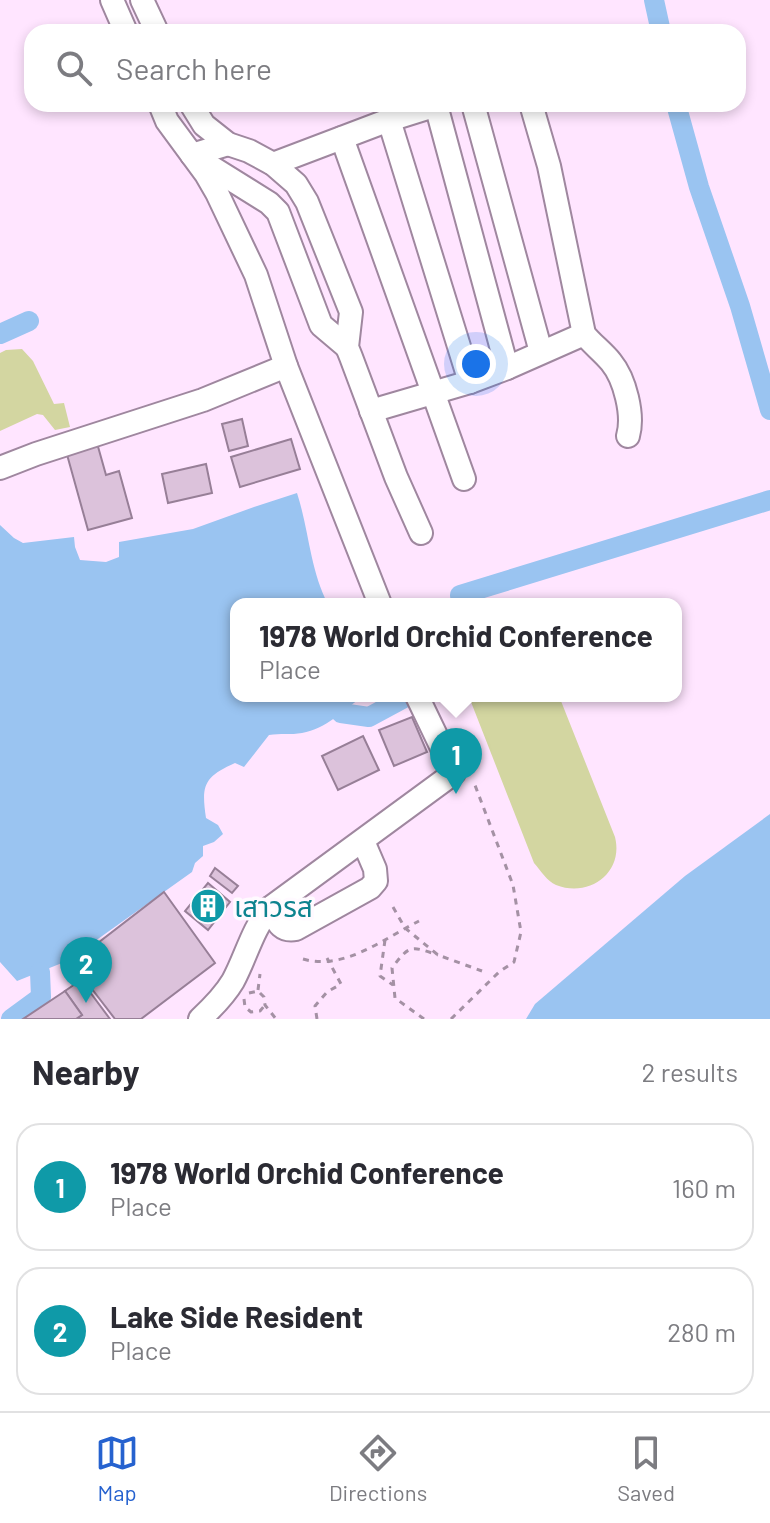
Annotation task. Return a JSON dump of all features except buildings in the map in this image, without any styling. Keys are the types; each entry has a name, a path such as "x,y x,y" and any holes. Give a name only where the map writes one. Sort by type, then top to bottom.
{"lane":[{"path":"112,0 122,24"},
{"path":"142,0 153,24"},
{"path":"163,112 217,193 256,275 286,366 378,598"},
{"path":"196,112 204,125 228,144 273,164 296,184 307,202 351,312 347,347 396,477 421,533"},
{"path":"273,164 415,112"},
{"path":"440,112 507,368"},
{"path":"475,112 541,352"},
{"path":"533,112 549,166 584,334 613,363 620,378 632,421 628,436"},
{"path":"389,120 470,382"},
{"path":"342,138 464,479"},
{"path":"192,155 228,144"},
{"path":"192,155 269,203 278,212 321,325 347,347"},
{"path":"371,411 470,382 584,334"},
{"path":"0,468 203,400 286,366"},
{"path":"200,1019 223,996 270,908 454,773 420,702"},
{"path":"270,908 281,928 296,929 370,888 376,881 375,869 363,841"}],"path":[{"path":"451,1019 499,972 514,962 521,932 513,885 472,779"},
{"path":"393,907 405,928 438,955"},
{"path":"303,959 319,963 345,960 419,921"},
{"path":"385,939 380,976 393,985"},
{"path":"424,1019 395,998 392,968 405,951 416,948 482,971"},
{"path":"317,1019 315,1006 327,992 341,984 328,960"},
{"path":"265,1005 260,1011 251,1012 245,1007 244,998 249,992 258,991 276,1019"}],"green space":[{"path":"22,349 33,361 54,404 64,403 70,427 55,430 43,415 37,414 0,431 0,353"},
{"path":"471,702 561,702 615,837 614,862 609,871 592,885 568,888 556,885 534,863"}],"water":[{"path":"297,493 313,564 325,598 230,598 230,702 355,702 319,728 302,733 269,735 244,767 235,763 217,773 207,783 205,790 206,818 218,825 223,834 203,846 203,856 195,863 192,872 67,961 17,981 0,962 0,525 23,543 74,537 80,560 106,562 119,557 119,542 193,529"},
{"path":"770,814 770,1019 526,1019 535,1004 685,876"}],"waterway":[{"path":"654,0 659,24"},
{"path":"678,112 770,410"},
{"path":"0,334 29,321"},
{"path":"460,598 460,595 770,500"},
{"path":"341,713 369,717 397,702"},
{"path":"11,1019 41,997 40,972"}],"place":[{"name":"1978 World Orchid Conference","path":"456,794"},
{"name":"เสาวรส","path":"208,906"},
{"name":"Lake Side Resident","path":"86,1003"}]}
